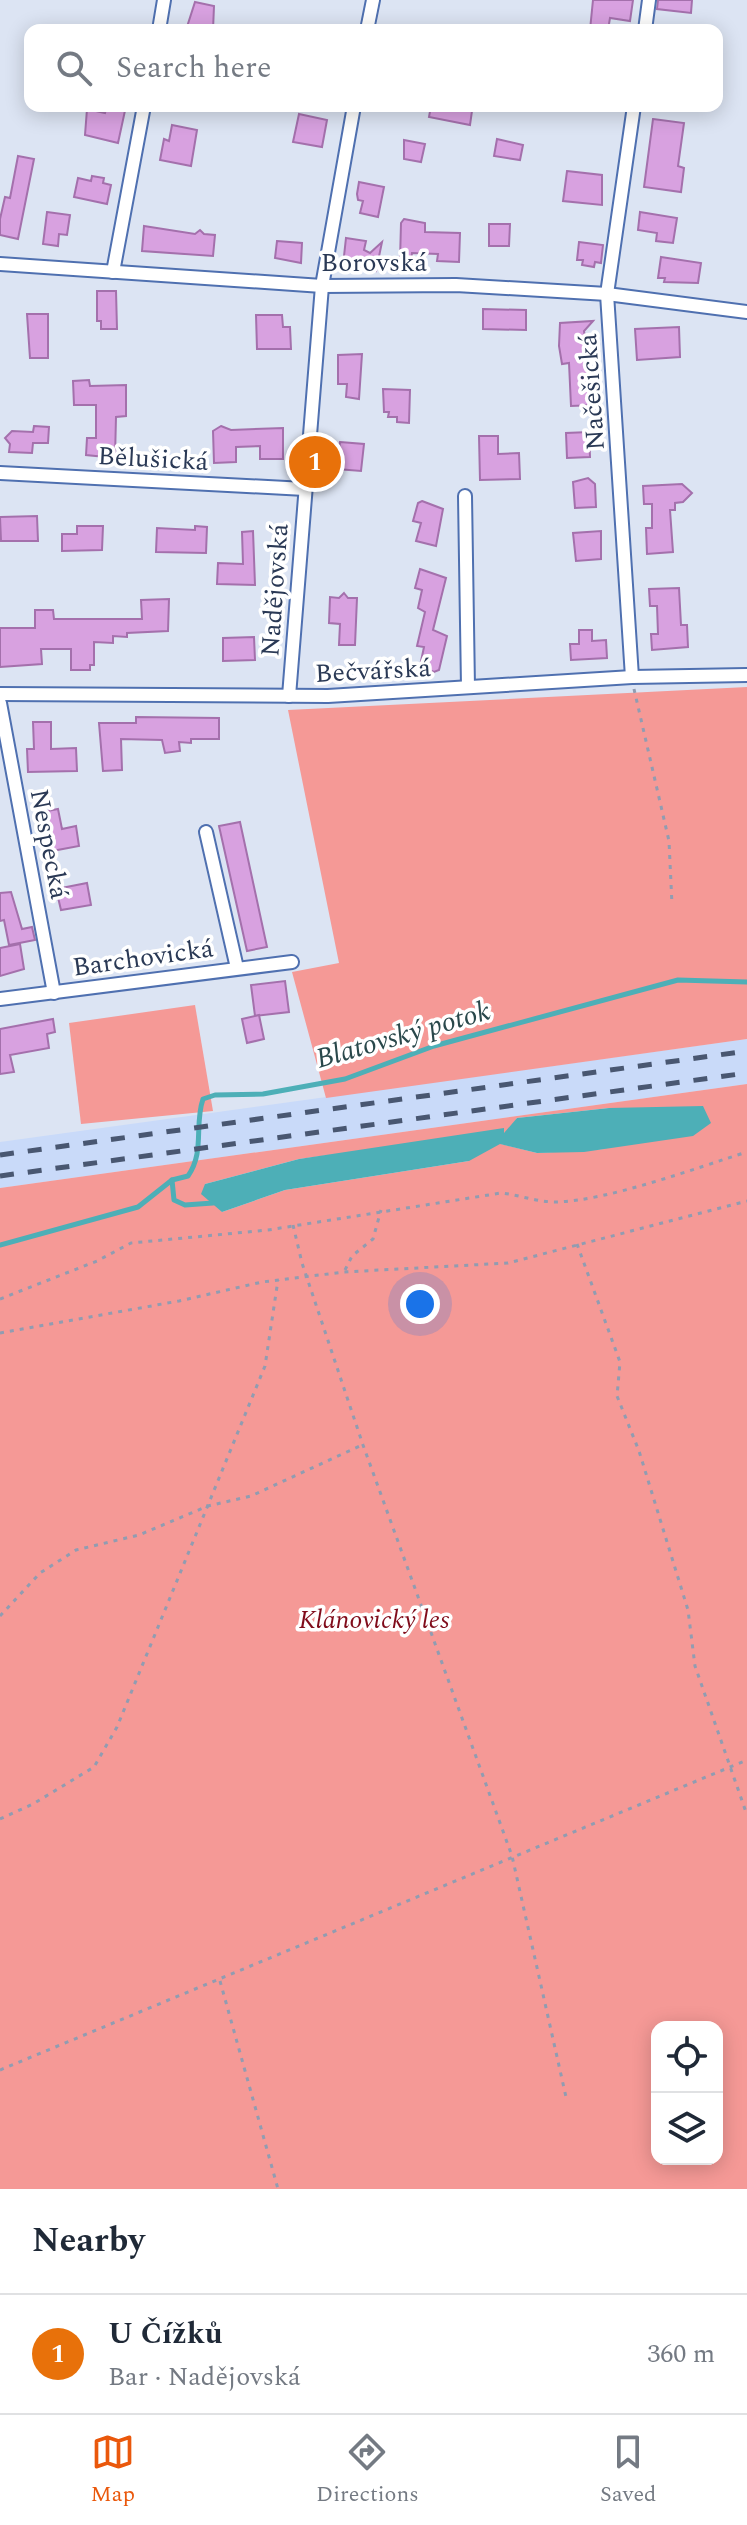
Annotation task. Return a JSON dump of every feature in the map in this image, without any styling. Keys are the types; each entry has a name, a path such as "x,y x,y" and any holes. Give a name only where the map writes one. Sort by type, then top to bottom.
{"street":[{"path":"160,24 164,0"},
{"path":"368,24 373,0"},
{"path":"646,24 649,0"},
{"path":"113,272 143,112"},
{"name":"Nadějovská","path":"289,696 322,286 353,112"},
{"name":"Načešická","path":"632,677 607,294 633,112"},
{"name":"Borovská","path":"0,264 322,286 456,285 607,294 747,312"},
{"name":"Bělušická","path":"0,473 305,489"},
{"path":"465,496 468,687"},
{"name":"Bečvářská","path":"0,694 289,696 632,677 747,675"},
{"name":"Nespecká","path":"0,703 54,993"},
{"path":"206,832 237,968"},
{"name":"Barchovická","path":"0,999 292,962"}],"path":[{"path":"632,677 669,841 672,905"},
{"path":"0,1299 131,1243 293,1225 501,1193 531,1201 559,1202 613,1191 747,1152"},
{"path":"0,1333 278,1280 344,1272 508,1263 747,1201"},
{"path":"344,1272 352,1256 373,1239 381,1210"},
{"path":"293,1225 363,1445 512,1856 566,2097"},
{"path":"577,1244 620,1362 617,1396 639,1451 688,1610 695,1666 747,1815"},
{"path":"0,1819 33,1804 94,1767 117,1727 265,1366 278,1280"},
{"path":"0,1616 40,1573 76,1550 139,1535 208,1506 251,1496 363,1445"},
{"path":"0,2070 747,1760"},
{"path":"220,1981 278,2189"}],"shaded area":[{"path":"747,1039 747,1084 0,1188 0,1142"}],"green space":[{"path":"747,687 747,1039 326,1098 292,972 339,963 288,710"},
{"path":"195,1005 213,1111 81,1124 69,1023"},
{"name":"Klánovický les","path":"747,1084 747,2189 0,2189 0,1188","holes":["609,1108 605,1149 537,1153 501,1144 517,1118","337,1154 469,1161 285,1190 222,1212 205,1184 299,1159"]}],"water":[{"path":"703,1106 711,1123 693,1136 584,1152 537,1153 500,1144 469,1161 285,1190 222,1212 201,1194 205,1184 299,1159 504,1128 504,1133 517,1118 609,1108"}],"building":[{"path":"593,0 633,0 630,21 610,18 609,24 591,24"},
{"path":"658,0 692,0 691,13 657,9"},
{"path":"195,2 214,6 213,24 188,24"},
{"path":"87,112 125,112 118,143 85,135"},
{"path":"430,112 472,112 470,125 429,117"},
{"path":"299,114 327,120 322,147 293,142"},
{"path":"653,119 684,123 678,166 684,168 681,192 644,187"},
{"path":"172,125 197,130 191,166 160,160 164,139 169,141"},
{"path":"497,139 523,145 520,160 494,156"},
{"path":"404,140 425,144 421,162 404,159"},
{"path":"18,156 34,159 18,239 0,235 0,219 5,197 10,198"},
{"path":"567,171 602,175 602,205 563,201"},
{"path":"92,176 104,178 103,183 111,185 107,204 74,197 78,178 91,181"},
{"path":"359,182 384,187 378,217 360,213 363,201 358,200"},
{"path":"47,212 70,215 67,235 59,234 58,246 43,244"},
{"path":"640,212 677,218 673,243 656,241 657,233 638,230"},
{"path":"404,219 425,223 425,232 460,233 459,262 437,261 438,254 412,253 411,261 400,261 401,223"},
{"path":"489,224 510,224 509,246 489,246"},
{"path":"144,226 195,234 200,230 204,234 215,235 213,256 142,251"},
{"path":"346,238 366,241 364,250 370,253 382,242 376,271 343,265"},
{"path":"277,241 302,243 301,263 275,258"},
{"path":"579,242 603,245 601,263 595,262 594,267 582,265 583,260 577,260"},
{"path":"661,257 701,263 698,283 664,282 665,278 658,278"},
{"path":"97,291 116,291 117,329 101,329 101,321 97,321"},
{"path":"483,309 526,310 526,330 483,329"},
{"path":"27,314 48,314 48,358 30,358"},
{"path":"256,315 282,315 283,327 290,327 291,349 257,349"},
{"path":"593,321 584,331 595,405 571,406 569,363 562,364 559,346 560,323"},
{"path":"679,327 680,357 637,360 635,329"},
{"path":"362,354 359,399 346,397 347,384 338,384 338,355"},
{"path":"89,380 90,386 126,385 126,416 116,417 115,458 86,455 87,438 96,438 96,405 74,405 73,381"},
{"path":"383,389 410,390 409,423 397,422 397,417 388,417 389,412 384,412"},
{"path":"34,426 49,427 48,443 33,443 32,453 9,452 10,444 5,438 12,431 33,432"},
{"path":"221,426 231,430 283,428 283,459 260,459 260,446 236,447 236,462 214,463 213,431"},
{"path":"589,432 590,457 567,458 566,433"},
{"path":"479,436 498,436 498,454 519,453 520,479 480,480"},
{"path":"340,442 364,444 361,471 337,469"},
{"path":"588,478 595,484 596,507 575,508 573,482"},
{"path":"682,484 692,493 683,502 675,503 675,510 670,510 673,552 647,554 646,528 652,528 652,504 644,504 643,486"},
{"path":"422,501 443,509 436,546 416,541 421,523 413,521 418,503"},
{"path":"37,516 38,541 1,541 0,517"},
{"path":"77,526 103,526 102,550 62,551 62,534 77,534"},
{"path":"195,526 207,527 206,553 156,552 157,528 195,530"},
{"path":"253,531 255,585 217,584 218,563 243,564 242,532"},
{"path":"601,531 601,559 576,561 573,533"},
{"path":"420,569 446,578 433,630 447,636 439,670 434,672 420,666 424,647 417,646 425,612 418,608 422,590 415,588"},
{"path":"679,588 681,625 687,625 688,647 652,650 651,634 658,634 657,606 650,606 649,589"},
{"path":"344,593 348,598 357,598 355,645 339,645 340,624 329,623 330,597 339,598"},
{"path":"169,599 168,631 127,633 127,637 113,636 113,643 94,642 94,665 90,665 90,670 71,670 71,649 41,649 42,664 0,667 0,628 35,628 35,610 53,610 54,619 142,619 141,600"},
{"path":"579,630 592,630 592,641 606,640 607,658 571,660 570,644 579,644"},
{"path":"254,637 255,660 223,661 223,638"},
{"path":"136,717 219,718 219,739 179,742 180,751 165,753 162,740 121,739 122,770 103,771 99,723 136,723"},
{"path":"33,722 51,722 51,749 76,748 77,771 28,772 27,749 34,749"},
{"path":"58,809 62,829 76,826 79,846 52,851 42,812"},
{"path":"240,822 267,947 247,951 219,826"},
{"path":"87,883 91,905 61,910 56,889"},
{"path":"11,892 22,929 32,927 35,940 9,945 4,920 0,921 0,893"},
{"path":"20,944 24,969 0,976 0,948"},
{"path":"285,981 289,1012 255,1016 251,985"},
{"path":"259,1015 264,1039 247,1043 242,1019"},
{"path":"53,1019 55,1032 47,1034 49,1048 10,1055 14,1072 0,1074 0,1029"}],"waterway":[{"name":"Blatovský potok","path":"0,1245 138,1207 172,1180 188,1176 198,1148 203,1099 215,1095 263,1094 345,1079 434,1046 678,980 747,982"},
{"path":"172,1180 174,1200 185,1205 213,1203"}],"railway":[{"path":"0,1155 747,1051"},
{"path":"0,1176 747,1073"}],"place":[{"name":"U Čížků","path":"315,462"}]}
